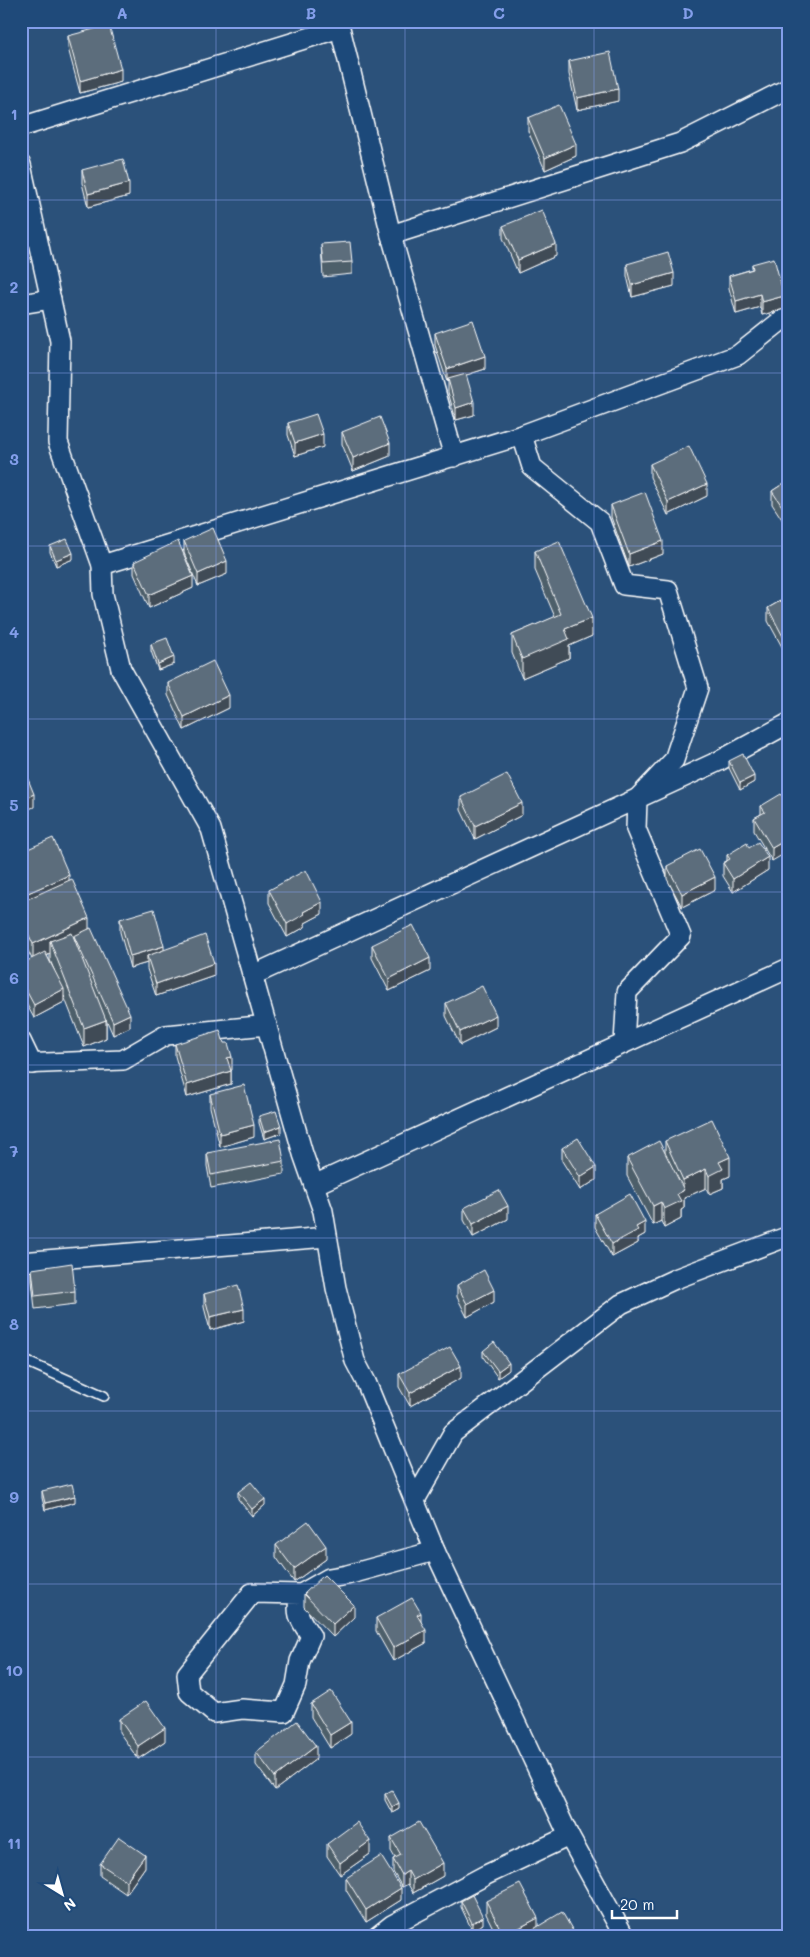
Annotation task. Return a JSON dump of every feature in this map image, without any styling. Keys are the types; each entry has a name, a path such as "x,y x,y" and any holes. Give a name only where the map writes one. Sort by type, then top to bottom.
{"street":[{"path":"21,127 340,28 391,235 454,457"},
{"path":"391,235 680,143 789,88"},
{"path":"21,165 60,341 58,442 102,565 103,594 121,669 211,829 303,1154 323,1211 336,1288 355,1361 366,1382 416,1500 435,1551 569,1836 624,1936"},
{"path":"21,304 51,299"},
{"path":"102,565 522,436 738,355 782,320 789,318"},
{"path":"522,436 532,467 600,522 624,585 668,590 698,688 674,760 637,799 636,829 681,936 627,992 624,1043"},
{"path":"253,975 719,761 789,723"},
{"path":"314,1185 789,968"},
{"path":"21,1041 27,1064 123,1060 166,1035 267,1025"},
{"path":"416,1500 453,1433 621,1304 675,1279 789,1236"},
{"path":"21,1262 327,1237"},
{"path":"301,1594 297,1606 302,1622 311,1636 300,1661 296,1685 284,1712 242,1709 214,1714 189,1692 187,1674 252,1593 301,1594 329,1578 347,1575 435,1551"},
{"path":"378,1936 392,1925 486,1875 569,1836"}],"lane":[{"path":"21,1359 104,1396"}],"building":[{"path":"109,25 121,69 80,81 68,36"},
{"path":"610,52 618,89 577,98 569,61"},
{"path":"559,105 576,144 545,158 528,118"},
{"path":"123,159 129,183 88,194 82,170"},
{"path":"542,210 556,244 518,260 503,226"},
{"path":"350,242 352,262 323,264 321,244"},
{"path":"668,252 674,273 632,285 627,264"},
{"path":"774,258 784,296 762,302 760,294 736,301 729,276 753,269 752,264"},
{"path":"473,320 485,356 447,369 435,333"},
{"path":"466,374 474,402 456,408 448,379"},
{"path":"316,414 323,434 295,443 288,423"},
{"path":"380,417 390,443 353,458 342,432"},
{"path":"689,446 707,484 668,502 650,464"},
{"path":"789,480 789,517 772,491"},
{"path":"645,492 663,541 629,554 611,505"},
{"path":"213,528 227,561 198,574 184,541"},
{"path":"67,539 73,553 56,560 50,546"},
{"path":"178,541 193,576 149,595 134,562"},
{"path":"559,541 592,618 565,629 569,639 522,659 512,635 561,614 535,551"},
{"path":"789,596 789,643 787,644 768,608"},
{"path":"167,638 174,657 158,664 151,644"},
{"path":"213,661 229,695 184,717 168,683"},
{"path":"743,754 754,776 740,783 729,761"},
{"path":"21,762 34,794 21,800"},
{"path":"507,774 522,803 475,826 461,797"},
{"path":"781,794 785,799 789,797 789,838 772,848 754,818 765,812 761,806"},
{"path":"53,838 69,875 21,896 21,852"},
{"path":"758,842 768,857 733,879 723,863 730,859 727,855 747,843 749,848"},
{"path":"700,849 715,877 682,894 667,866"},
{"path":"306,870 322,902 303,912 305,914 287,924 269,890"},
{"path":"72,879 89,918 33,944 21,918 21,902"},
{"path":"154,909 164,946 130,956 120,919"},
{"path":"413,925 430,958 389,979 372,945"},
{"path":"91,928 130,1014 113,1022 74,936"},
{"path":"72,933 106,1020 84,1028 50,941"},
{"path":"205,935 214,963 156,984 147,956"},
{"path":"45,952 64,989 34,1005 21,981 21,964"},
{"path":"482,986 496,1015 460,1032 446,1003"},
{"path":"220,1030 224,1043 228,1043 232,1057 227,1058 231,1071 187,1085 175,1044"},
{"path":"244,1085 254,1125 220,1134 210,1094"},
{"path":"276,1111 281,1126 264,1132 259,1116"},
{"path":"712,1119 730,1157 719,1162 723,1169 709,1176 706,1169 683,1180 665,1141"},
{"path":"578,1138 596,1167 580,1177 562,1148"},
{"path":"280,1139 284,1161 211,1175 207,1153"},
{"path":"659,1141 684,1190 677,1194 681,1201 664,1209 661,1202 653,1206 627,1158"},
{"path":"499,1190 508,1206 473,1224 464,1208"},
{"path":"630,1194 645,1222 636,1227 638,1230 612,1244 595,1214"},
{"path":"72,1263 75,1291 35,1296 32,1269"},
{"path":"484,1270 494,1290 467,1304 457,1285"},
{"path":"238,1285 244,1309 210,1317 204,1294"},
{"path":"494,1342 509,1363 498,1371 483,1351"},
{"path":"450,1347 461,1366 410,1393 399,1374"},
{"path":"251,1482 265,1499 252,1509 238,1492"},
{"path":"72,1484 75,1496 45,1503 42,1491"},
{"path":"308,1521 326,1546 294,1569 276,1545"},
{"path":"21,1564 26,1593 21,1594"},
{"path":"324,1575 354,1605 333,1624 304,1594"},
{"path":"412,1598 421,1613 417,1615 426,1630 393,1648 376,1618"},
{"path":"331,1691 351,1722 330,1735 311,1704"},
{"path":"146,1701 165,1728 138,1746 119,1719"},
{"path":"297,1721 316,1746 275,1777 256,1752"},
{"path":"392,1790 399,1803 392,1807 385,1794"},
{"path":"357,1822 370,1841 340,1863 327,1844"},
{"path":"419,1822 443,1863 413,1880 408,1871 402,1875 393,1859 401,1855 391,1838"},
{"path":"119,1837 145,1855 126,1881 100,1864"},
{"path":"381,1856 401,1888 366,1910 346,1878"},
{"path":"520,1884 538,1918 504,1936 486,1901"},
{"path":"472,1895 483,1917 472,1923 461,1901"},
{"path":"562,1912 576,1936 522,1936"}]}
